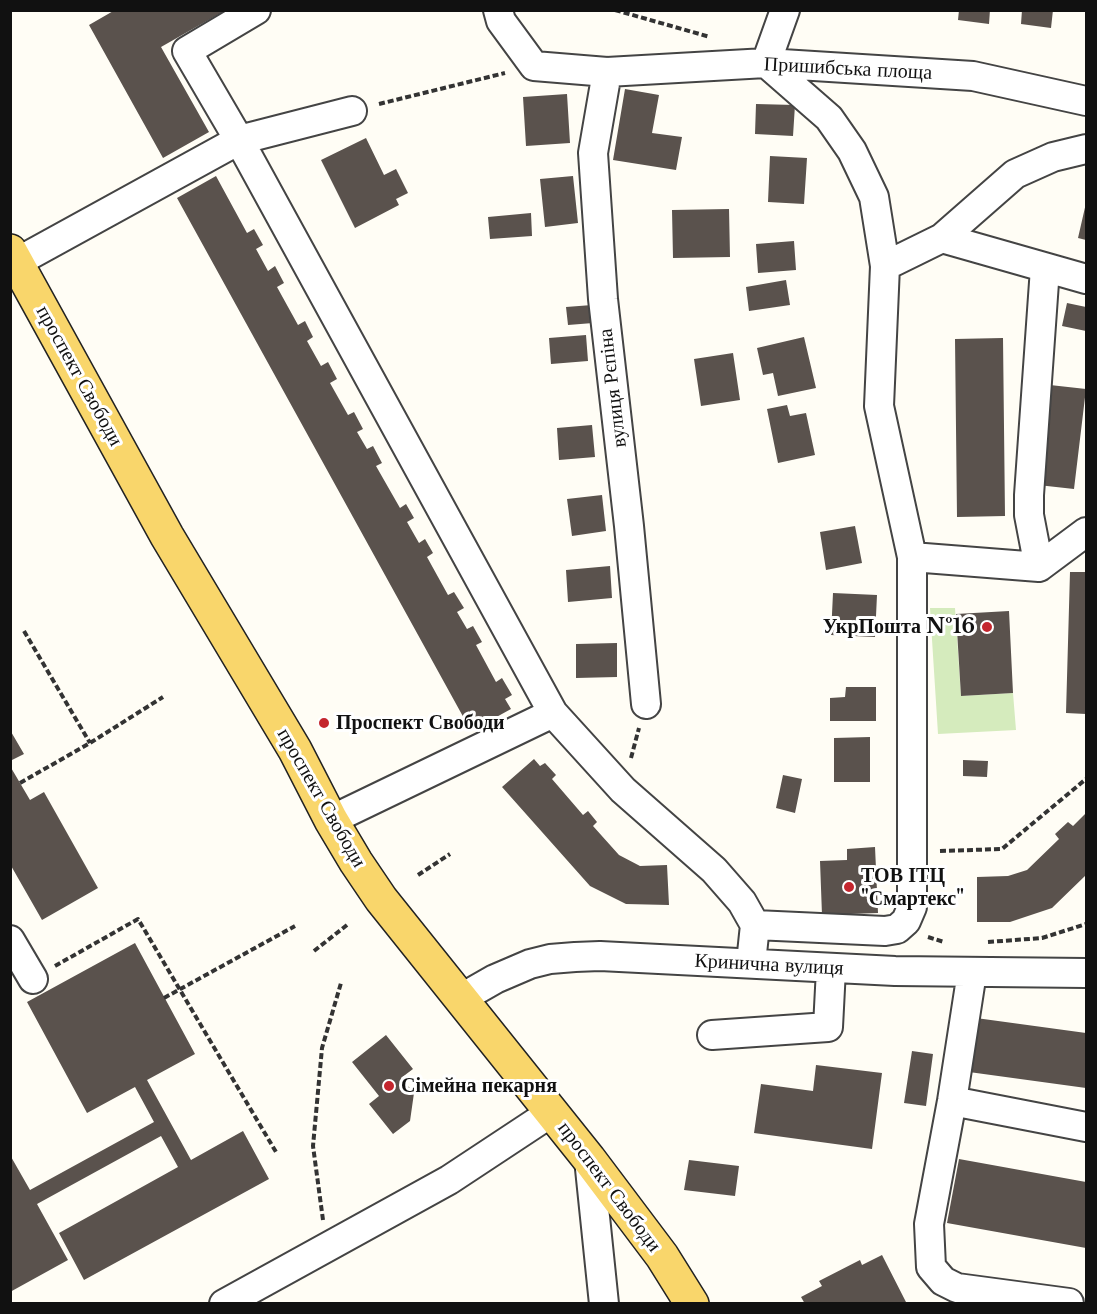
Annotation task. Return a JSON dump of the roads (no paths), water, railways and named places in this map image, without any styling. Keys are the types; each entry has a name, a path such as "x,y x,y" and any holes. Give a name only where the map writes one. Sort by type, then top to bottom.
{"main road":[{"name":"проспект Свободи","path":"14,256 167,536 294,750 330,820 381,899 589,1158 662,1256 693,1304"}],"street":[{"path":"256,10 187,51 239,140 553,713 623,790 714,870 742,902 755,925 751,963"},
{"name":"Пришибська площа","path":"498,10 501,21 534,66 606,72 766,63 973,76 1086,101"},
{"path":"755,925 885,931 897,929 906,921 912,907 912,557 879,406 885,266 874,197 852,151 829,118 766,63 785,10"},
{"name":"вулиця Рєпіна","path":"606,72 593,153 603,299 629,526 646,704"},
{"path":"14,256 239,140 352,111"},
{"path":"885,266 942,238 1015,174 1053,157 1086,149"},
{"path":"942,238 1086,279"},
{"path":"1039,567 1029,516 1029,495 1045,268"},
{"path":"912,557 1039,567 1086,532"},
{"path":"330,820 553,713"},
{"path":"10,940 33,979"},
{"name":"Кринична вулиця","path":"460,999 495,979 530,964 550,959 600,956 831,969 1086,973"},
{"path":"711,1035 828,1028 831,969"},
{"path":"972,972 952,1101 929,1224 931,1267 943,1281 957,1288 1069,1303"},
{"path":"952,1101 1086,1127"},
{"path":"242,1299 327,1247 449,1180 552,1112"},
{"path":"589,1158 604,1304"}],"place":[{"name":"УкрПошта №16","path":"987,627"},
{"name":"Проспект Свободи","path":"324,723"},
{"name":"ТОВ ІТЦ \"Смартекс\"","path":"849,887"},
{"name":"Сімейна пекарня","path":"389,1086"}]}
